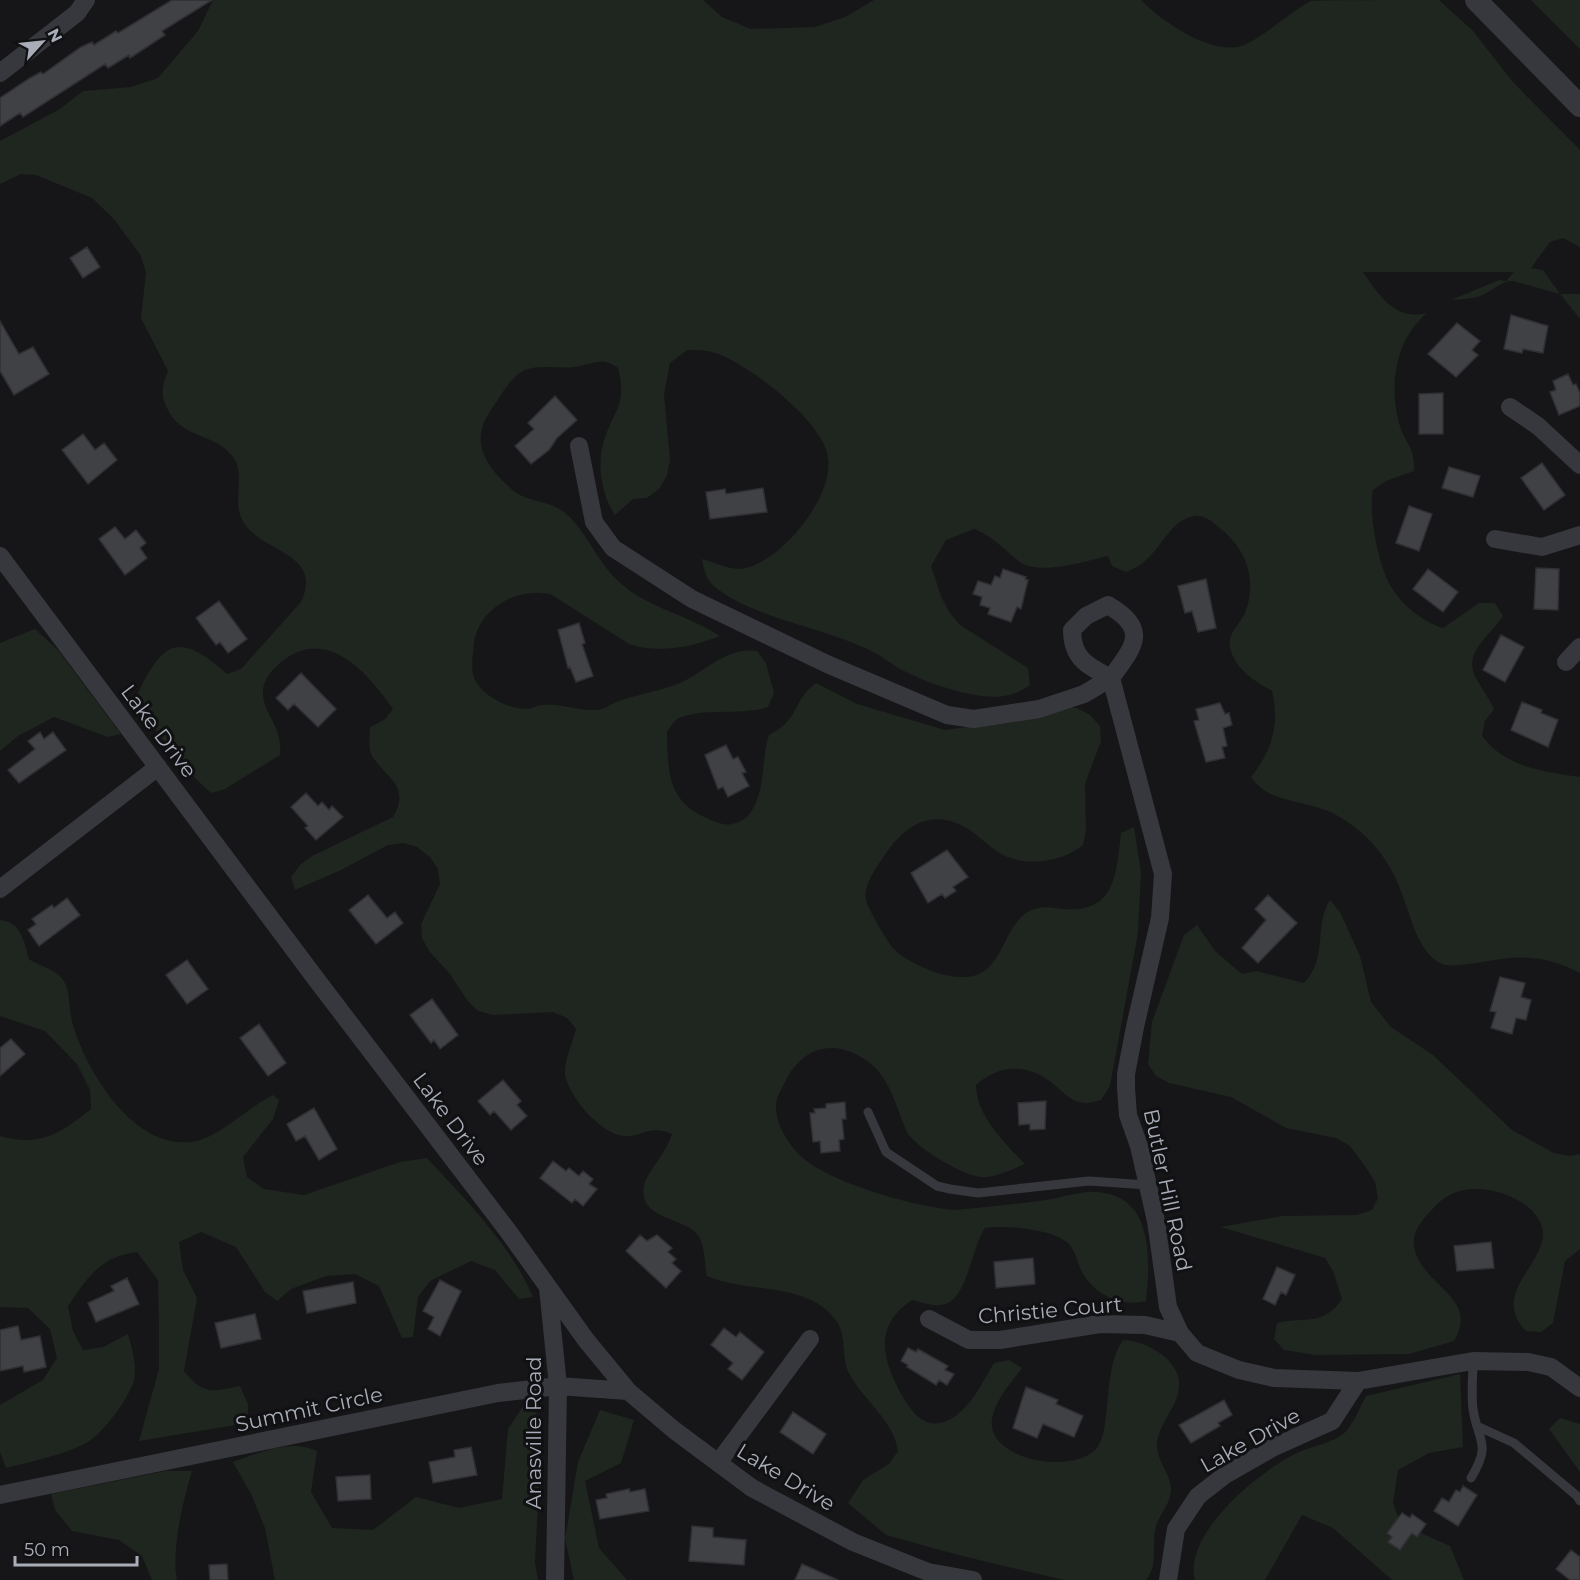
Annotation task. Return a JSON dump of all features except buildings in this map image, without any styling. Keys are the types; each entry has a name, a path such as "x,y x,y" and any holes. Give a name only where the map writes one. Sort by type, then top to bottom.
{"street":[{"path":"0,71 77,13 86,0"},
{"path":"1476,0 1580,106"},
{"path":"1510,407 1538,426 1580,465"},
{"name":"Butler Hill Road","path":"579,446 594,522 614,548 692,599 827,664 946,715 974,719 1039,709 1084,694 1111,678 1163,874 1160,918 1126,1074 1128,1115 1139,1146 1148,1185 1168,1307 1180,1333 1197,1353 1239,1370 1274,1378 1358,1381 1473,1361 1528,1362 1551,1367 1580,1388"},
{"path":"1495,539 1542,547 1579,539"},
{"name":"Lake Drive","path":"0,556 548,1286 586,1340 628,1390 674,1430 752,1488 854,1542 928,1572 973,1580"},
{"path":"1566,662 1580,646"},
{"path":"0,889 158,767"},
{"name":"Anasville Road","path":"548,1286 558,1360 555,1580"},
{"name":"Christie Court","path":"929,1319 969,1340 1000,1340 1100,1324 1145,1325 1180,1333"},
{"path":"718,1463 810,1339"},
{"name":"Lake Drive","path":"1168,1580 1176,1529 1198,1496 1225,1475 1274,1447 1332,1421 1358,1381"},
{"name":"Summit Circle","path":"0,1495 498,1393 558,1386 628,1390"}],"lane":[{"path":"868,1112 886,1152 937,1186 950,1190 978,1193 1089,1181 1148,1185"},
{"path":"1472,1478 1483,1453 1483,1439 1473,1412 1473,1361"},
{"path":"1479,1427 1514,1443 1580,1501"}],"shaded area":[{"path":"213,0 703,0 722,17 751,29 815,27 845,17 874,0 1141,0 1160,17 1199,40 1212,45 1237,47 1264,34 1311,1 1439,0 1473,31 1513,82 1580,150 1580,247 1563,238 1550,242 1531,268 1543,270 1560,294 1509,281 1477,297 1451,300 1499,280 1506,281 1514,272 1363,272 1382,297 1397,310 1416,314 1427,313 1416,324 1401,350 1395,379 1399,423 1413,456 1414,471 1386,481 1373,490 1373,522 1381,561 1392,589 1411,610 1435,625 1443,628 1479,603 1495,603 1503,616 1479,646 1472,662 1477,680 1494,709 1485,721 1482,736 1502,755 1514,761 1539,770 1580,777 1580,973 1554,962 1528,958 1455,965 1442,964 1427,952 1421,943 1400,887 1381,854 1367,838 1333,813 1281,798 1257,785 1251,777 1269,747 1274,726 1272,691 1242,670 1234,658 1230,645 1232,634 1246,610 1250,576 1243,555 1237,546 1221,529 1205,518 1194,516 1184,519 1147,559 1126,572 1112,566 1108,556 1050,568 1028,566 987,535 974,529 946,540 931,566 949,612 960,625 1028,668 1030,685 1016,693 994,697 978,696 951,690 924,680 857,644 751,608 732,598 709,581 702,559 730,568 746,568 760,562 790,539 814,507 823,490 828,473 828,457 814,428 800,412 766,382 732,360 710,352 687,350 670,363 664,394 670,460 667,475 660,488 647,498 633,499 615,515 604,490 601,453 620,400 621,381 618,368 609,363 595,362 575,367 537,367 525,370 507,386 483,426 481,443 486,459 509,487 522,496 564,512 579,528 607,569 635,594 720,636 675,648 640,647 629,644 552,595 527,593 502,602 483,620 474,644 472,667 475,680 490,696 503,704 517,708 527,709 549,705 599,710 621,700 675,685 735,653 757,651 766,663 774,693 768,707 757,710 689,715 677,719 667,732 669,764 675,789 690,808 702,816 728,824 737,823 748,816 759,794 769,735 786,723 808,689 816,683 857,704 945,730 1034,718 1062,707 1077,708 1090,715 1100,726 1101,741 1085,784 1086,830 1083,845 1064,856 1030,862 998,852 974,833 952,821 928,820 907,830 890,848 870,878 866,889 866,900 878,925 893,948 901,955 937,973 950,976 974,976 991,965 1014,926 1026,913 1044,907 1079,909 1093,905 1103,898 1110,889 1114,877 1121,833 1134,827 1141,872 1138,933 1110,1086 1101,1100 1081,1103 1066,1095 1048,1080 1020,1069 1002,1071 984,1079 976,1085 981,1108 993,1128 1025,1164 987,1177 973,1175 939,1159 910,1137 881,1074 866,1060 842,1049 820,1049 801,1060 780,1092 776,1113 785,1136 808,1162 839,1179 878,1194 955,1210 1046,1200 1091,1192 1111,1195 1126,1202 1137,1214 1144,1229 1147,1246 1146,1301 1119,1301 1102,1294 1083,1274 1071,1247 1062,1239 1029,1229 985,1228 956,1296 949,1303 940,1305 912,1300 900,1309 887,1329 885,1352 892,1375 902,1395 918,1416 931,1423 949,1420 963,1409 975,1395 994,1363 1009,1360 1022,1368 996,1405 992,1419 994,1433 1002,1445 1016,1453 1051,1462 1084,1457 1096,1449 1104,1428 1112,1368 1123,1340 1145,1345 1167,1359 1176,1371 1179,1391 1162,1426 1157,1445 1170,1483 1171,1493 1156,1526 1154,1561 1146,1580 1064,1580 886,1535 848,1503 863,1480 889,1464 898,1451 891,1430 850,1375 845,1361 843,1339 835,1319 823,1307 792,1293 740,1285 707,1276 699,1236 688,1227 653,1211 647,1205 644,1197 646,1181 672,1134 657,1130 623,1136 595,1121 572,1093 567,1083 566,1063 576,1029 567,1018 553,1012 493,1015 478,1011 429,951 422,938 421,924 440,884 438,869 430,857 417,847 403,843 388,845 341,870 295,890 291,877 300,865 312,856 393,817 398,806 398,790 395,783 372,756 370,746 370,727 384,720 393,709 358,668 329,651 313,649 297,652 280,663 270,673 263,694 266,709 279,736 280,755 225,789 211,793 168,747 150,720 138,693 156,661 165,652 185,647 211,661 227,674 241,669 301,602 306,586 304,573 298,563 253,533 244,523 238,506 239,472 233,457 217,443 180,425 166,406 163,388 168,371 141,318 146,273 141,256 114,219 92,198 36,175 21,174 0,184 0,141 60,109 83,91 131,87 158,78 198,31"},
{"path":"1531,0 1580,0 1580,49"},
{"path":"1560,294 1580,294 1580,319"},
{"path":"35,629 58,650 121,734 108,737 54,717 18,736 0,751 0,643"},
{"path":"1330,900 1340,912 1360,956 1371,1002 1391,1027 1433,1055 1512,1130 1554,1153 1570,1156 1580,1154 1580,1249 1565,1261 1553,1323 1541,1332 1526,1331 1516,1316 1514,1301 1518,1287 1540,1247 1543,1234 1539,1220 1532,1211 1513,1198 1489,1190 1476,1189 1454,1193 1442,1200 1423,1219 1414,1236 1418,1259 1455,1302 1460,1313 1460,1326 1454,1341 1409,1354 1315,1355 1284,1350 1274,1339 1277,1323 1313,1319 1328,1314 1335,1308 1342,1299 1333,1271 1325,1258 1221,1227 1282,1216 1357,1215 1372,1210 1378,1198 1375,1182 1350,1146 1336,1138 1286,1128 1231,1097 1169,1083 1156,1076 1148,1064 1152,1022 1184,935 1197,925 1215,951 1242,974 1256,971 1304,983 1312,973 1316,962 1322,921"},
{"path":"0,920 7,921 17,928 29,959 61,977 67,988 73,1025 89,1064 115,1103 132,1120 150,1133 169,1141 201,1140 222,1129 273,1095 279,1100 273,1119 243,1157 247,1177 264,1189 304,1195 400,1162 427,1158 500,1241 524,1278 533,1297 519,1299 495,1270 471,1261 430,1281 418,1297 413,1337 402,1338 379,1286 355,1274 326,1276 291,1289 277,1301 265,1292 236,1247 201,1232 179,1242 183,1270 197,1298 184,1371 197,1384 208,1390 240,1386 248,1404 248,1423 139,1441 159,1369 158,1280 137,1252 113,1258 89,1277 68,1306 73,1331 83,1350 103,1347 128,1334 135,1368 134,1380 127,1396 107,1424 86,1443 57,1455 6,1468 0,1452 0,1405 43,1380 57,1358 50,1329 28,1308 0,1307 0,1136 27,1140 49,1136 91,1109 90,1090 77,1064 45,1031 0,1016"},
{"path":"1460,1374 1463,1447 1429,1453 1398,1470 1393,1503 1401,1524 1450,1546 1464,1580 1392,1580 1333,1528 1302,1515 1265,1580 1195,1580 1194,1563 1200,1544 1211,1526 1225,1508 1259,1477 1297,1453 1330,1441 1346,1432 1366,1396"},
{"path":"528,1399 542,1424 535,1562 538,1580 275,1580 265,1528 252,1496 233,1462 286,1446 307,1447 317,1451 311,1492 332,1528 373,1530 416,1497 459,1508 502,1499 508,1429"},
{"path":"600,1410 634,1420 621,1463 585,1481 599,1548 627,1580 574,1580 565,1539 578,1462"},
{"path":"1560,1418 1580,1424 1580,1472 1549,1429"},
{"path":"166,1471 192,1471 177,1540 177,1580 152,1580 142,1556 119,1540 72,1531 55,1510 51,1494"}]}
